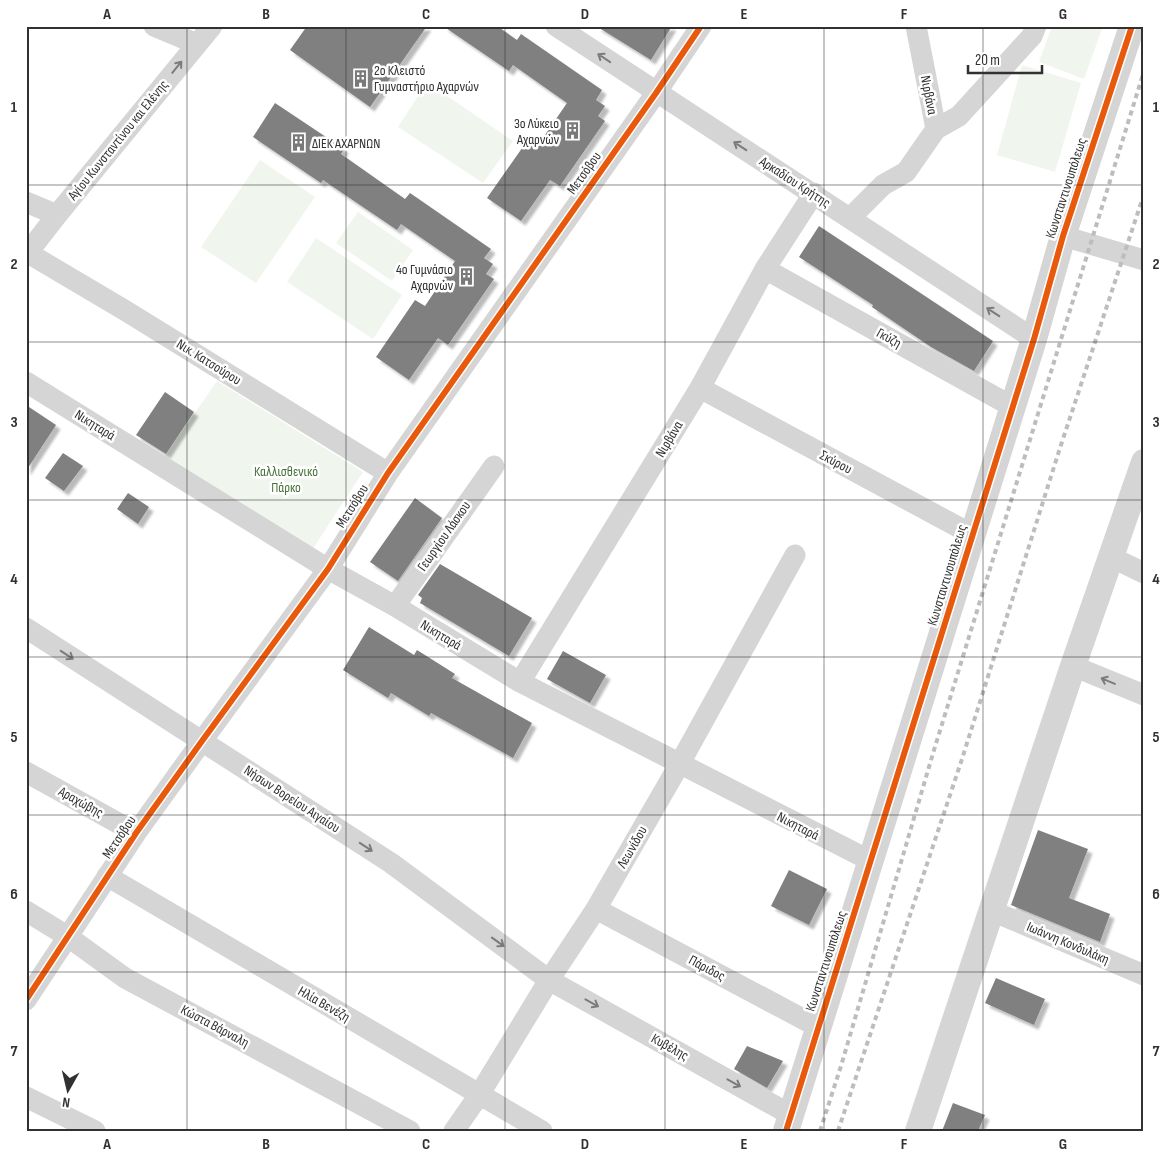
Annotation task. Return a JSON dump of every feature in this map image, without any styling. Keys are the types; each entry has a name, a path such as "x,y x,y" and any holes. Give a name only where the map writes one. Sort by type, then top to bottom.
{"street":[{"path":"154,26 197,44"},
{"name":"Αγίου Κωνσταντίνου και Ελένης","path":"27,254 212,26"},
{"name":"Αρκαδίου Κρήτης","path":"556,26 656,93 814,193 1034,339"},
{"name":"Μετσόβου","path":"26,1000 136,833 328,569 388,473 656,93 701,26"},
{"name":"Νιρβάνα","path":"850,218 884,185 906,172 936,129 916,26"},
{"path":"936,129 959,116 1032,36 1036,26"},
{"name":"Κωνσταντινουπόλεως","path":"788,1123 1013,407 1063,236 1132,26"},
{"name":"Νιρβάνα","path":"520,682 700,388 765,269 814,193"},
{"path":"26,202 57,215"},
{"path":"1063,236 1144,260"},
{"name":"Νικ. Κατσούρου","path":"27,254 126,310 388,473"},
{"name":"Γκύζη","path":"765,269 1013,407"},
{"name":"Νικηταρά","path":"26,382 328,569 394,606 520,682 871,862"},
{"name":"Σκύρου","path":"700,388 973,535"},
{"path":"918,1131 1073,666 1144,462"},
{"name":"Γεωργίου Λάσκου","path":"394,606 494,466"},
{"name":"Λεωνίδου","path":"454,1131 479,1095 549,980 596,909 796,555"},
{"path":"1111,557 1144,573"},
{"name":"Νήσων Βορείου Αιγαίου","path":"26,628 391,863 549,980"},
{"path":"1073,666 1144,695"},
{"name":"Αραχώβης","path":"26,772 136,833"},
{"name":"Ηλία Βενέζη","path":"108,876 542,1131"},
{"name":"Πάριδος","path":"596,909 818,1027"},
{"name":"Κώστα Βάρναλη","path":"26,911 67,936 125,978 410,1131"},
{"name":"Ιωάννη Κονδυλάκη","path":"992,911 1144,974"},
{"name":"Κυβέλης","path":"549,980 788,1123"},
{"path":"26,1097 95,1131"}],"green space":[{"path":"1052,26 1103,26 1084,79 1039,62"},
{"path":"1022,65 1081,83 1055,172 997,155"},
{"path":"427,82 513,141 483,183 398,127"},
{"path":"260,160 315,197 256,283 201,247"},
{"path":"358,212 413,250 392,281 336,243"},
{"path":"316,238 402,295 373,339 287,282"},
{"name":"Καλλισθενικό Πάρκο","path":"217,381 363,472 312,550 164,457"}],"building":[{"name":"2ο Κλειστό Γυμναστήριο Αχαρνών","path":"307,26 427,26 370,107 290,50"},
{"name":"3ο Λύκειο Αχαρνών","path":"443,26 497,26 517,40 521,34 602,90 596,100 605,106 598,116 605,121 560,186 550,180 521,221 487,198 527,141 536,148 567,103 513,65 509,71"},
{"path":"596,26 672,26 651,60"},
{"name":"4ο Γυμνάσιο Αχαρνών","path":"275,103 344,149 341,154 405,199 410,193 491,249 484,258 493,264 486,274 494,279 448,345 438,338 409,380 376,357 415,300 425,306 455,261 401,224 397,230 323,180 321,183 253,137"},
{"path":"819,226 993,341 974,371 931,347 872,307 873,305 799,257"},
{"path":"165,392 194,412 166,454 136,435"},
{"path":"26,405 56,425 26,471"},
{"path":"63,453 83,466 64,491 45,478"},
{"path":"128,493 149,507 138,524 117,509"},
{"path":"415,498 442,518 398,581 370,562"},
{"path":"440,564 532,618 509,656 420,603 422,598 418,595"},
{"path":"369,627 414,655 417,650 455,674 452,678 532,723 513,758 431,713 429,716 391,693 388,698 343,670"},
{"path":"563,651 606,675 590,703 547,679"},
{"path":"1038,830 1088,849 1069,898 1110,914 1100,942 1011,905"},
{"path":"789,870 827,889 809,925 771,906"},
{"path":"996,978 1045,999 1034,1025 985,1003"},
{"path":"747,1046 783,1061 767,1088 734,1069"},
{"path":"953,1103 985,1115 978,1131 942,1131"}],"railway":[{"path":"820,1131 934,750 1144,71"},
{"path":"838,1131 962,759 1059,451 1144,194"}],"cycle path":[{"path":"26,1000 136,833 328,569 388,473 656,93 701,26"},
{"path":"786,1131 1034,339 1063,236 1132,26"}],"place":[{"name":"2ο Κλειστό Γυμναστήριο Αχαρνών","path":"360,78"},
{"name":"3ο Λύκειο Αχαρνών","path":"573,131"},
{"name":"ΔΙΕΚ ΑΧΑΡΝΩΝ","path":"298,143"},
{"name":"4ο Γυμνάσιο Αχαρνών","path":"467,277"}]}
